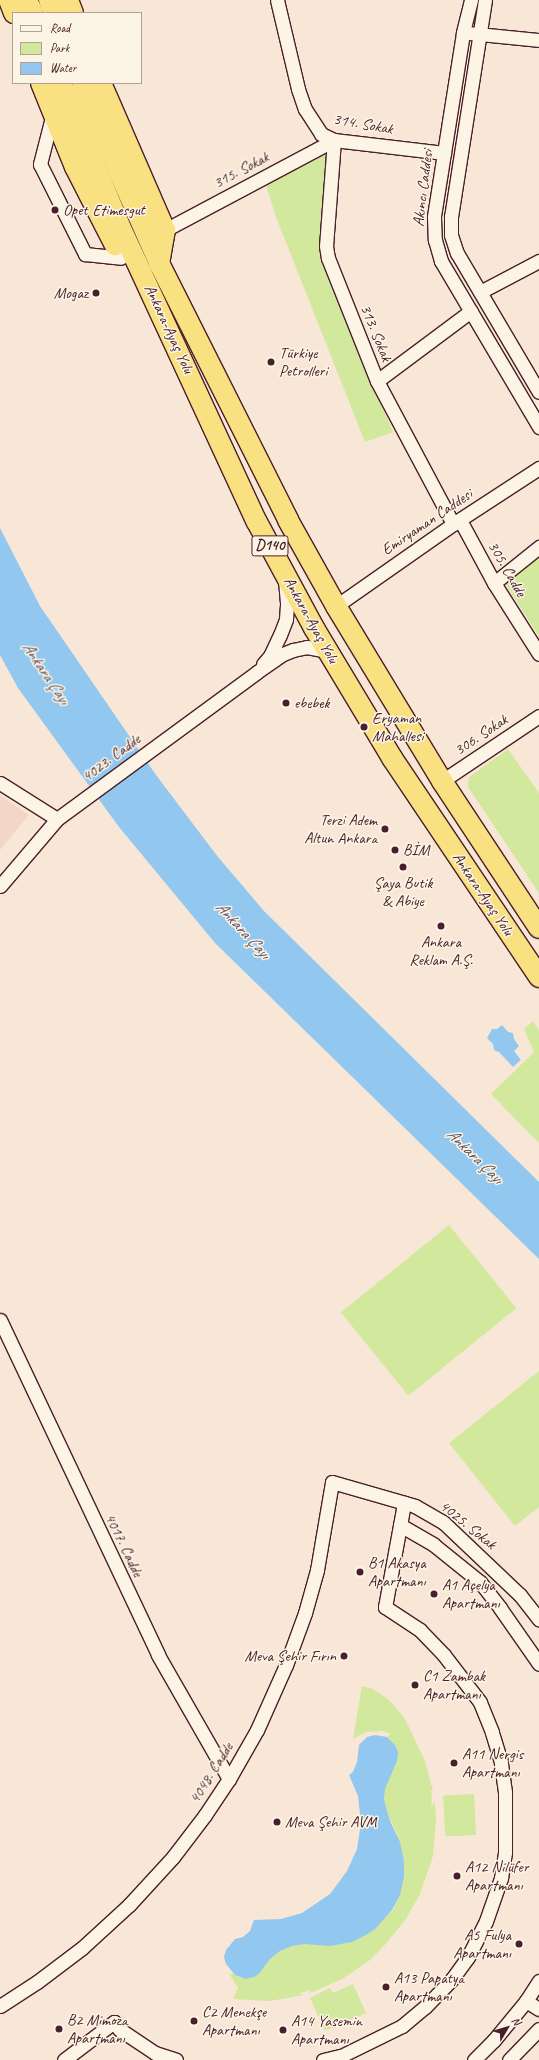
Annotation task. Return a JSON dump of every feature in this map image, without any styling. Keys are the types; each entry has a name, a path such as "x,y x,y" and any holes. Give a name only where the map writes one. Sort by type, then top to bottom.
{"highway":[{"path":"9,0 14,12"},
{"path":"27,0 33,12"},
{"path":"49,0 54,12"},
{"path":"68,0 73,12"},
{"path":"41,84 75,168 121,258 150,287"},
{"name":"Ankara-Ayaş Yolu","path":"61,84 119,224 150,287 257,522 328,651 395,763 539,977"},
{"name":"Ankara-Ayaş Yolu","path":"82,84 159,263 288,520 336,606 442,781 539,928"},
{"path":"100,84 165,230 159,263"}],"street":[{"name":"314. Sokak","path":"277,0 298,89 305,109 321,134 334,140 444,153"},
{"name":"Akıncı Caddesi","path":"471,0 463,33 434,217 434,240 441,261 539,426"},
{"name":"Akıncı Caddesi","path":"485,0 478,34 450,225 453,244 457,253 539,392"},
{"path":"463,33 539,40"},
{"path":"53,113 40,164 85,254 121,258"},
{"name":"315. Sokak","path":"165,230 334,140"},
{"name":"313. Sokak","path":"334,140 326,246 328,258 377,381 456,522"},
{"path":"480,292 539,262"},
{"path":"377,381 471,312"},
{"name":"Emiryaman Caddesi","path":"336,606 456,522 539,468"},
{"name":"305. Cadde","path":"456,522 539,654"},
{"path":"494,583 539,547"},
{"name":"4023. Cadde","path":"257,672 270,656 286,619 287,603 284,571"},
{"name":"4023. Cadde","path":"0,886 57,819 257,672 283,654 293,650 307,647 328,651"},
{"name":"306. Sokak","path":"442,781 539,716"},
{"path":"0,783 57,819"},
{"name":"4017. Cadde","path":"0,1320 158,1655 229,1779"},
{"name":"4048. Cadde","path":"0,2006 38,1982 82,1948 129,1905 173,1857 205,1815 229,1779 257,1730 286,1665 300,1628 317,1570 332,1482"},
{"name":"4025. Sokak","path":"332,1482 415,1506 448,1527 520,1595 539,1619"},
{"path":"323,2060 341,2056 402,2026 425,2007 452,1980 468,1957 486,1921 494,1901 502,1872 505,1852 505,1792 501,1762 492,1732 480,1702 444,1655 420,1630 402,1616 385,1608 404,1503"},
{"path":"400,1525 434,1545 480,1582 539,1664"},
{"path":"474,2060 494,2040 526,2001 539,1981"},
{"path":"526,2001 539,2010"},
{"path":"64,2060 114,2022 120,2029 155,2053 176,2060"},
{"path":"509,2060 539,2029"}],"shaded area":[{"path":"0,795 29,815 0,850"}],"green space":[{"path":"327,151 321,245 330,284 393,432 365,442 276,217 266,185"},
{"path":"539,554 539,637 505,583"},
{"path":"508,749 539,793 539,893 468,787 469,777"},
{"path":"533,1021 539,1030 539,1143 491,1094 534,1052 524,1029"},
{"path":"449,1225 516,1308 408,1396 341,1312"},
{"path":"539,1371 539,1507 515,1526 449,1443"},
{"path":"362,1686 373,1689 389,1700 399,1711 406,1721 425,1761 433,1791 430,1790 432,1795 431,1806 435,1802 436,1821 433,1856 420,1894 406,1919 384,1946 370,1960 342,1979 313,1992 309,1993 311,1990 299,1993 303,1995 282,1999 269,2001 233,1999 238,1988 230,1975 232,1973 239,1977 259,1974 270,1959 280,1951 292,1945 341,1944 366,1935 393,1910 400,1895 397,1834 386,1811 384,1800 388,1777 396,1764 395,1745 387,1737 391,1734 383,1731 366,1732 353,1739"},
{"path":"474,1794 476,1835 445,1837 443,1796"},
{"path":"353,1984 366,2013 325,2031 310,1998 330,1988 333,1993"}],"water":[{"name":"Ankara Çayı","path":"0,528 40,606 156,775 218,857 264,911 539,1182 539,1259 215,943 119,827 18,688 0,655"},
{"path":"502,1025 508,1032 513,1033 514,1039 519,1046 514,1051 521,1060 513,1067 499,1052 494,1050 493,1044 487,1038 492,1029 497,1029"},
{"path":"375,1735 387,1737 395,1745 398,1752 397,1761 385,1789 384,1800 390,1821 400,1842 404,1861 404,1877 400,1895 392,1910 375,1929 352,1942 330,1946 305,1944 292,1946 280,1951 270,1959 259,1974 254,1977 246,1979 235,1975 226,1964 224,1957 226,1950 235,1939 243,1937 250,1931 254,1920 281,1919 302,1913 330,1894 347,1871 357,1849 361,1823 358,1796 349,1775 353,1772 357,1762 359,1745 367,1737"}],"place":[{"name":"Opet Etimesgut","path":"55,210"},
{"name":"Mogaz","path":"96,293"},
{"name":"Türkiye Petrolleri","path":"271,362"},
{"name":"ebebek","path":"286,703"},
{"name":"Eryaman Mahallesi","path":"364,727"},
{"name":"Terzi Adem Altun Ankara","path":"385,829"},
{"name":"BİM","path":"395,850"},
{"name":"Şaya Butik & Abiye","path":"403,867"},
{"name":"Ankara Reklam A.Ş.","path":"441,926"},
{"name":"B1 Akasya Apartmanı","path":"360,1572"},
{"name":"A1 Açelya Apartmanı","path":"434,1594"},
{"name":"Meva Şehir Fırın","path":"344,1656"},
{"name":"C1 Zambak Apartmanı","path":"415,1685"},
{"name":"A11 Nergis Apartmanı","path":"454,1763"},
{"name":"Meva Şehir AVM","path":"277,1822"},
{"name":"A12 Nilüfer Apartmanı","path":"457,1876"},
{"name":"A5 Fulya Apartmanı","path":"519,1944"},
{"name":"A13 Papatya Apartmanı","path":"386,1987"},
{"name":"C2 Menekşe Apartmanı","path":"194,2021"},
{"name":"B2 Mimoza Apartmanı","path":"59,2029"},
{"name":"A14 Yasemin Apartmanı","path":"283,2030"}]}
